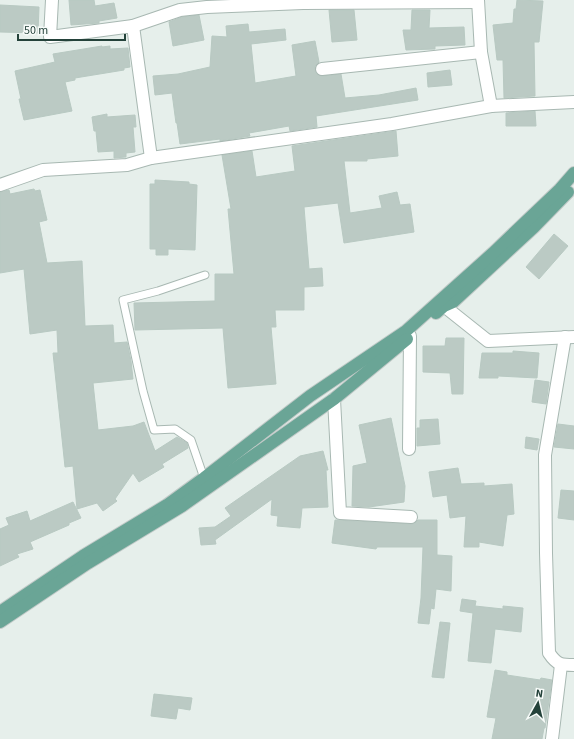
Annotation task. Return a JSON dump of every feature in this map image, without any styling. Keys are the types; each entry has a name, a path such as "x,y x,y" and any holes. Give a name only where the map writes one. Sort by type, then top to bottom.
{"main road":[{"path":"0,612 83,556 167,505 310,396 406,331 560,189 574,173"},
{"path":"0,622 88,563 182,506 334,399 444,306 452,302 534,227 574,185"}],"street":[{"path":"52,0 50,37 133,26 206,3 302,1 477,1 481,52 491,106"},
{"path":"133,26 151,158"},
{"path":"322,69 481,52"},
{"path":"0,185 43,170 127,165 151,158 392,124 491,106 574,102"},
{"path":"444,306 488,341 569,337 545,455 546,553 549,653 553,660 561,665 574,665"},
{"path":"409,448 410,336"},
{"path":"334,399 340,513 411,517"},
{"path":"552,739 561,665"}],"lane":[{"path":"204,478 191,440 175,429 154,430 142,391 122,300 158,292 205,276"}],"building":[{"path":"69,0 94,0 95,6 114,3 117,18 99,21 99,23 71,25"},
{"path":"517,0 543,1 539,42 534,42 535,96 504,98 503,60 497,60 493,25 513,23 514,9 516,9"},
{"path":"0,5 39,7 38,33 0,32"},
{"path":"329,10 354,10 357,40 332,42"},
{"path":"412,10 430,10 429,28 464,27 465,45 435,46 435,49 406,50 403,30 411,30"},
{"path":"199,15 204,40 173,46 169,22 182,17"},
{"path":"248,24 249,32 285,29 286,40 251,44 255,83 296,76 292,45 315,41 319,62 315,66 316,73 322,76 341,74 345,98 379,95 416,88 418,100 316,116 317,127 290,131 289,126 249,133 250,136 220,141 220,139 180,144 172,93 155,95 153,76 178,74 210,67 212,36 227,37 226,26"},
{"path":"110,46 110,49 128,48 130,67 124,68 124,70 75,78 75,80 65,82 72,111 24,120 15,71 55,62 53,54"},
{"path":"450,70 452,85 428,87 427,73"},
{"path":"535,111 536,126 506,126 506,113"},
{"path":"107,114 107,117 135,115 136,127 133,127 135,152 126,153 126,157 114,158 114,151 98,152 96,131 94,131 92,117"},
{"path":"396,131 398,156 367,159 367,161 344,161 350,213 382,208 379,196 397,192 400,205 410,204 414,232 344,243 338,203 304,207 309,269 322,268 323,286 304,287 304,310 275,310 276,327 271,327 276,384 228,388 223,328 135,330 134,303 215,301 215,274 234,274 228,209 231,209 222,155 252,151 256,177 295,171 292,146"},
{"path":"155,180 189,182 189,184 197,185 195,250 168,249 168,255 156,255 156,249 150,249 150,184 155,184"},
{"path":"34,189 35,191 40,190 47,220 39,222 47,263 82,261 85,326 113,325 114,343 127,342 133,379 93,383 98,430 133,426 144,422 155,451 177,437 187,443 188,448 162,464 164,467 139,482 133,473 115,499 117,501 103,511 97,503 77,509 73,466 65,467 53,353 58,353 57,330 30,334 24,269 0,273 0,192 9,190 10,194"},
{"path":"554,234 568,246 539,279 526,267"},
{"path":"446,338 464,338 463,394 452,394 450,373 423,372 423,346 445,346"},
{"path":"513,351 539,353 537,378 498,376 498,378 479,378 482,353 513,353"},
{"path":"535,380 549,382 546,404 532,402"},
{"path":"391,418 405,486 404,502 369,507 352,506 353,466 367,463 359,425"},
{"path":"438,419 440,444 417,446 417,428 420,428 420,420"},
{"path":"558,424 574,426 574,449 554,447"},
{"path":"526,437 539,439 537,450 525,448"},
{"path":"323,451 328,470 326,470 328,507 302,508 300,528 277,526 278,516 271,515 272,499 215,540 216,544 201,545 199,528 215,527 231,516 225,508 300,456"},
{"path":"458,468 461,484 484,483 484,486 512,484 514,514 507,515 503,546 479,542 479,547 464,547 466,516 450,518 447,495 433,497 429,472"},
{"path":"561,490 574,491 574,520 558,518"},
{"path":"73,502 81,518 69,523 69,525 30,542 33,549 17,554 19,557 0,566 0,529 9,525 6,518 27,511 30,521"},
{"path":"335,520 411,524 418,520 437,520 437,555 452,556 451,591 436,589 434,609 431,608 429,624 418,623 421,598 423,547 377,547 376,549 332,543"},
{"path":"462,599 476,601 475,606 503,609 503,606 523,608 521,632 495,629 491,663 468,661 473,613 460,611"},
{"path":"440,622 450,623 444,678 432,677"},
{"path":"495,670 507,672 507,675 540,680 541,678 552,680 542,739 492,739 496,718 487,717"},
{"path":"154,694 192,698 190,710 178,708 176,719 151,716"}]}
